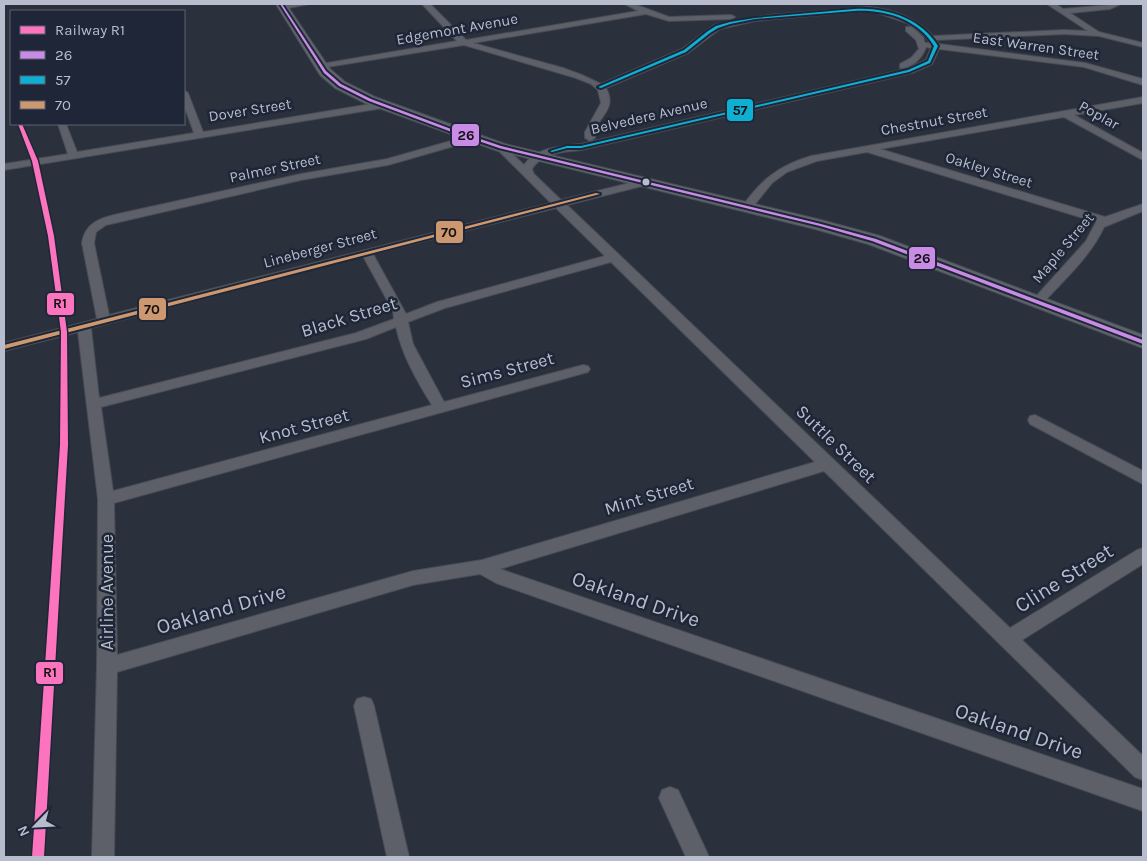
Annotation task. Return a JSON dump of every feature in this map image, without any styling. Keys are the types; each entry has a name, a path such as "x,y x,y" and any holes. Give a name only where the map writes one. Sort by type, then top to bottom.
{"main road":[{"path":"282,5 321,66 340,85 383,105 500,147 821,225 892,246 1143,342"}],"street":[{"path":"282,5 305,4"},
{"path":"426,4 463,42 580,78 600,87 605,94 604,109 589,131 590,138"},
{"path":"628,4 646,12"},
{"path":"1051,4 1099,34"},
{"path":"1063,11 1110,7 1118,4"},
{"name":"Edgemont Avenue","path":"321,66 646,12 669,19 742,16 776,7 796,14"},
{"path":"865,10 900,24 921,42"},
{"path":"600,87 685,51 717,27 796,14 875,10 915,25 934,42 1034,32 1099,34 1143,45"},
{"name":"East Warren Street","path":"921,42 934,42 1078,64 1109,71 1143,82"},
{"name":"Belvedere Avenue","path":"861,79 906,65 918,57 923,49 921,42"},
{"name":"Belvedere Avenue","path":"567,147 579,148 733,109 921,67 931,58 934,42"},
{"path":"185,95 199,134"},
{"name":"Chestnut Street","path":"746,207 774,176 786,167 815,158 1143,100"},
{"name":"Dover Street","path":"4,166 383,105"},
{"name":"Belvedere Avenue","path":"539,157 567,147 574,141 733,109"},
{"name":"Poplar","path":"1066,114 1143,157"},
{"path":"62,125 73,154"},
{"name":"Palmer Street","path":"104,322 88,243 88,235 97,224 111,218 283,181 388,162 472,138"},
{"name":"Suttle Street","path":"500,147 1143,770"},
{"name":"Oakley Street","path":"866,148 1105,221"},
{"path":"529,175 527,166 539,157"},
{"name":"Lineberger Street","path":"4,347 366,252 646,182"},
{"name":"Maple Street","path":"1037,302 1091,242 1099,225 1143,207"},
{"path":"366,252 399,310 406,344 426,384 441,408"},
{"name":"Black Street","path":"92,404 361,336 441,305 614,257"},
{"name":"Airline Avenue","path":"84,327 92,404 106,499 107,666 103,857"},
{"name":"Sims Street","path":"441,408 583,369"},
{"name":"Knot Street","path":"106,499 441,408"},
{"path":"1034,420 1143,478"},
{"name":"Mint Street","path":"482,567 828,464"},
{"name":"Cline Street","path":"1008,639 1143,555"},
{"name":"Oakland Drive","path":"107,666 412,578 482,567 502,578 1143,800"},
{"path":"364,706 398,857"},
{"path":"670,798 698,857"}],"rail line":[{"name":"R1","path":"20,125 35,161 51,236 64,332 64,445 38,857"}],"transit line":[{"name":"26","path":"281,4 325,72 340,85 370,100 500,147 821,225 874,240 1143,342"},
{"name":"57","path":"552,151 567,147 581,147 909,71 929,62 936,46 926,32 910,22 901,17 875,10 854,10 755,19 717,27 685,51 600,87"},
{"name":"70","path":"4,347 598,194"}]}
